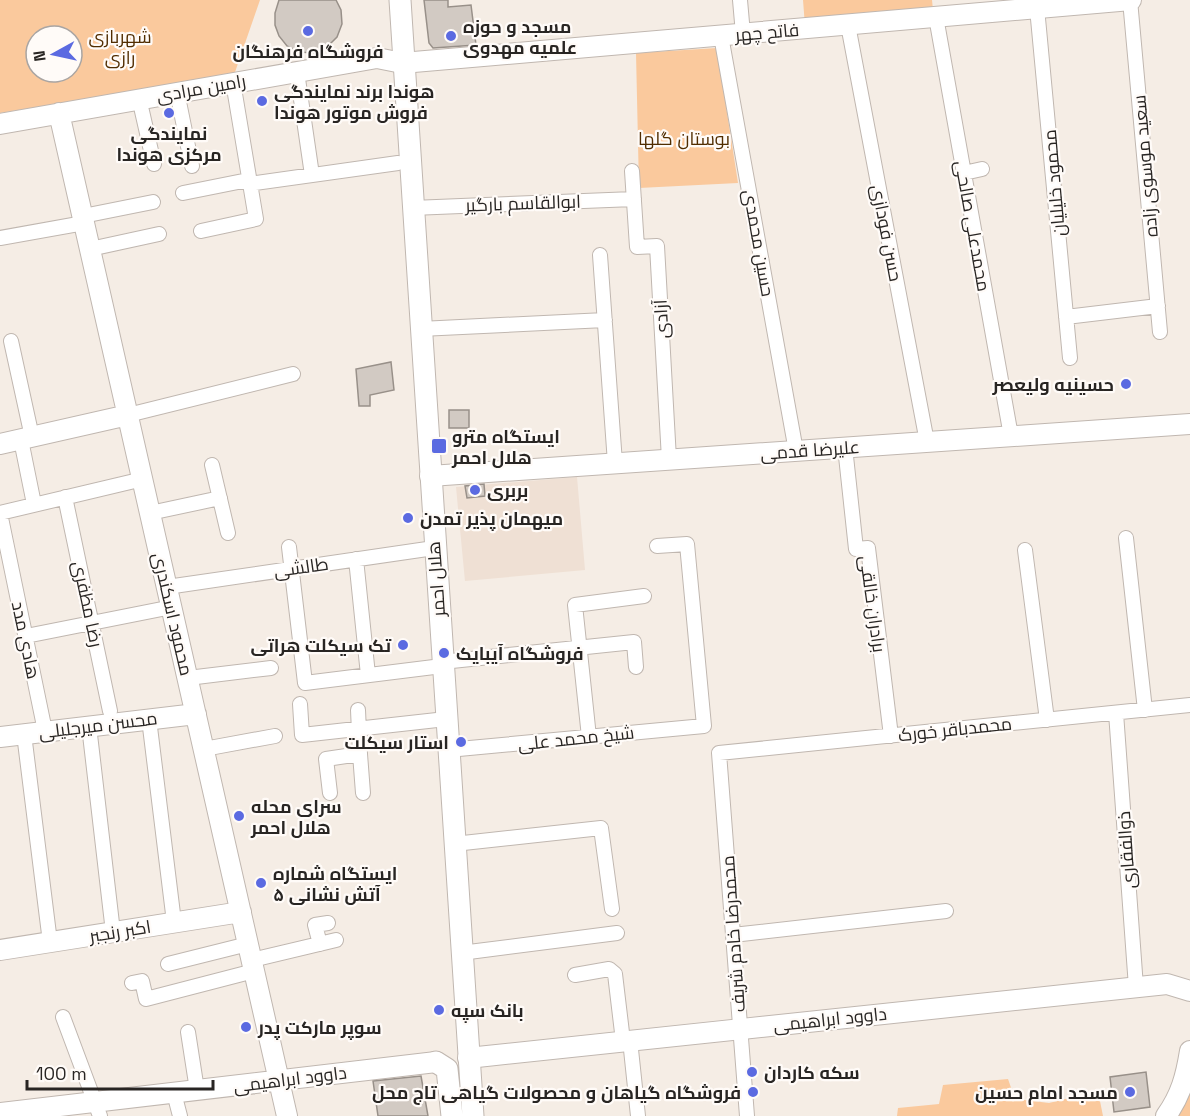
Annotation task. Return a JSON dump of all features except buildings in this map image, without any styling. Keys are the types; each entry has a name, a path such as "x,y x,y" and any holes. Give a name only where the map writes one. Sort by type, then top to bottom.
{"main road":[{"name":"هلال احمر","path":"400,0 402,63 473,1116"},
{"path":"468,1058 483,1079 487,1116"},
{"path":"436,1062 447,1069 452,1116"}],"street":[{"path":"740,0 742,34"},
{"name":"فاتح چهر","path":"402,63 936,17 1027,6 1131,0"},
{"name":"سعید موسوی زاده","path":"1131,0 1160,332"},
{"name":"محمود خلیلیان","path":"1027,6 1070,358"},
{"name":"محمدعلی صالحی","path":"936,17 1011,436"},
{"name":"حسن فودازی","path":"848,25 927,442"},
{"name":"حسین محمدی","path":"721,36 796,451"},
{"name":"رامین مرادی","path":"0,124 377,58 402,63"},
{"path":"297,72 312,175"},
{"path":"201,231 256,219 233,82"},
{"path":"177,92 192,166"},
{"path":"139,98 154,164"},
{"name":"محمود اسکندری","path":"59,113 287,1116"},
{"path":"183,193 249,182 398,164"},
{"path":"964,172 982,169"},
{"path":"632,171 634,199"},
{"name":"ابوالقاسم بارگیر","path":"412,208 634,199"},
{"name":"آزادی","path":"634,199 638,247 657,246 669,459"},
{"path":"0,238 153,202"},
{"path":"90,249 159,234"},
{"path":"600,255 615,463"},
{"path":"1066,317 1158,306"},
{"path":"420,330 605,321"},
{"path":"11,341 34,504"},
{"path":"0,444 293,374"},
{"name":"علیرضا قدمی","path":"430,476 1190,424"},
{"name":"برادران خالقی","path":"845,447 856,549 868,548 891,735"},
{"path":"212,465 228,533"},
{"path":"0,513 142,478"},
{"name":"رضا مظفری","path":"65,497 110,711"},
{"path":"150,513 220,498"},
{"name":"هادی مدد","path":"0,513 45,731"},
{"path":"1126,538 1145,710"},
{"name":"شیخ محمد علی","path":"448,750 704,726 687,544 657,546"},
{"path":"289,547 305,683 442,664 634,642 636,667"},
{"name":"طالشی","path":"167,587 434,548"},
{"path":"1025,550 1047,720"},
{"path":"356,559 368,675"},
{"path":"589,737 575,605 644,596"},
{"path":"26,636 172,606"},
{"path":"188,678 271,668"},
{"path":"300,704 302,735 446,719"},
{"name":"محمدباقر خورک","path":"719,753 1190,705"},
{"path":"358,710 363,793"},
{"name":"ذوالفقاری","path":"1116,713 1136,987"},
{"name":"محسن میرجلیلی","path":"0,737 196,714"},
{"path":"149,719 174,922"},
{"path":"89,726 113,932"},
{"path":"24,734 50,942"},
{"path":"204,749 275,736"},
{"name":"محمدرضا خادم شریف","path":"719,753 747,1116"},
{"path":"330,793 326,759 360,754"},
{"path":"454,844 601,828 612,909"},
{"path":"733,935 946,911"},
{"name":"اکبر رنجبر","path":"0,950 241,912"},
{"path":"320,944 315,925 328,923"},
{"path":"461,953 617,933"},
{"path":"168,964 252,958 336,940"},
{"path":"132,983 142,981 146,999 252,958"},
{"path":"575,975 609,969 615,974 638,1116"},
{"name":"داوود ابراهیمی","path":"468,1058 1167,984 1190,991"},
{"path":"63,1017 98,1109"},
{"path":"188,1032 197,1090"},
{"path":"1166,1116 1176,1102 1184,1083 1190,1051"},
{"name":"داوود ابراهیمی","path":"0,1113 98,1109 174,1093 436,1062"},
{"path":"174,1093 180,1116"}],"shaded area":[{"path":"577,477 585,570 465,581 456,487"}],"green space":[{"name":"شهربازی رازی","path":"0,0 260,0 234,75 0,113"},
{"path":"803,0 932,0 933,10 805,26"},
{"name":"بوستان گلها","path":"717,48 738,183 639,188 636,53"},
{"path":"1008,1079 1015,1099 1049,1103 1098,1091 1103,1116 897,1116 898,1108 939,1104 943,1085"},
{"path":"1190,1083 1190,1116 1174,1116"}],"place":[{"name":"فروشگاه فرهنگان","path":"308,31"},
{"name":"مسجد و حوزه علمیه مهدوی","path":"451,36"},
{"name":"هوندا برند نمایندگی فروش موتور هوندا","path":"262,101"},
{"name":"نمایندگی مرکزی هوندا","path":"169,113"},
{"name":"حسینیه ولیعصر","path":"1126,384"},
{"name":"ایستگاه مترو هلال احمر","path":"439,446"},
{"name":"بربری","path":"475,490"},
{"name":"میهمان پذیر تمدن","path":"408,518"},
{"name":"تک سیکلت هراتی","path":"403,645"},
{"name":"فروشگاه آیبایک","path":"444,653"},
{"name":"استار سیکلت","path":"461,742"},
{"name":"سرای محله هلال احمر","path":"239,816"},
{"name":"ایستگاه شماره ۵ آتش نشانی","path":"261,883"},
{"name":"بانک سپه","path":"439,1010"},
{"name":"سوپر مارکت پدر","path":"246,1027"},
{"name":"سکه کاردان","path":"752,1072"},
{"name":"فروشگاه گیاهان و محصولات گیاهی تاج محل","path":"753,1092"},
{"name":"مسجد امام حسین","path":"1130,1092"}]}
